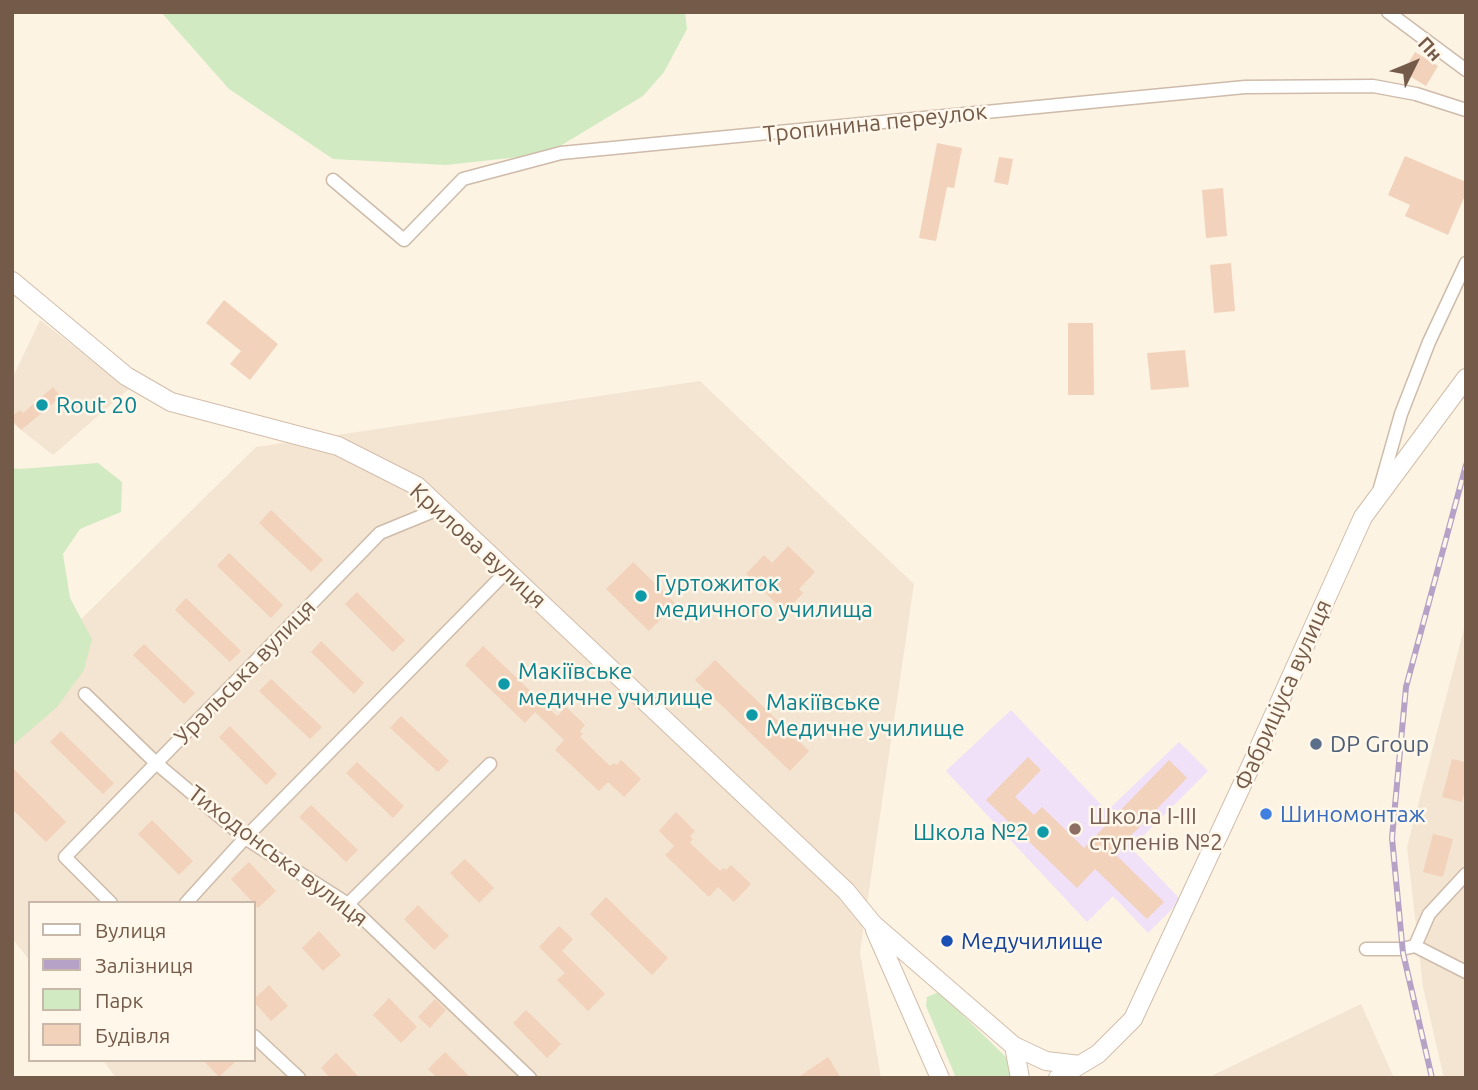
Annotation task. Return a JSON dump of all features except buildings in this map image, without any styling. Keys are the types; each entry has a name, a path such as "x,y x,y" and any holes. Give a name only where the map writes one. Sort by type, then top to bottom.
{"main road":[{"name":"Крилова вулиця","path":"12,281 126,376 171,402 338,446 417,486 846,891 873,924"},
{"name":"Фабриціуса вулиця","path":"1058,1078 1098,1054 1133,1019 1363,517 1466,378"},
{"path":"873,924 1014,1046 1046,1060 1080,1065"},
{"path":"873,924 940,1078"},
{"path":"907,999 910,992 925,980 936,980"},
{"path":"1014,1046 1020,1078"}],"street":[{"path":"1388,12 1466,70"},
{"name":"Тропинина переулок","path":"333,180 404,240 463,179 561,153 1245,87 1373,86 1416,94 1466,110"},
{"path":"1377,499 1406,402 1429,342 1466,263"},
{"name":"Уральська вулиця","path":"109,901 65,857 380,533 441,508"},
{"path":"188,901 245,838 507,571"},
{"name":"Тиходонська вулиця","path":"85,694 156,763 245,838 348,904 530,1078"},
{"path":"348,904 490,764"},
{"path":"1415,946 1429,914 1466,874"},
{"path":"1366,949 1402,949 1415,946 1466,972"},
{"path":"256,1039 299,1078"}],"shaded area":[{"path":"40,320 129,389 53,455 12,423 12,379"},
{"path":"700,381 914,584 860,952 881,1078 116,1078 104,1062 256,1062 256,901 28,901 28,958 12,938 12,687 256,447"},
{"path":"1466,621 1466,1078 1444,1078 1423,987 1407,847"},
{"name":"Школа I-III ступенів №2","path":"1011,710 1107,811 1179,742 1208,771 1131,848 1181,900 1148,933 1113,896 1087,922 946,771"},
{"path":"1361,1004 1394,1078 1207,1078"}],"green space":[{"path":"161,12 685,12 687,29 664,72 643,96 560,146 528,156 446,165 333,159 229,89"},
{"path":"98,463 122,482 121,512 80,529 63,554 70,598 92,639 84,670 57,707 12,746 12,468"},
{"path":"939,992 1011,1062 1016,1078 956,1078 926,1006 927,997"}],"railway":[{"path":"1432,1078 1403,953 1392,838 1406,687 1466,465"}],"place":[{"name":"Rout 20","path":"42,405"},
{"name":"Гуртожиток медичного училища","path":"641,596"},
{"name":"Макіївське медичне училище","path":"504,684"},
{"name":"Макіївське Медичне училище","path":"752,715"},
{"name":"DP Group","path":"1316,744"},
{"name":"Шиномонтаж","path":"1266,814"},
{"name":"Школа I-III ступенів №2","path":"1075,829"},
{"name":"Школа №2","path":"1043,832"},
{"name":"Медучилище","path":"947,941"}]}
